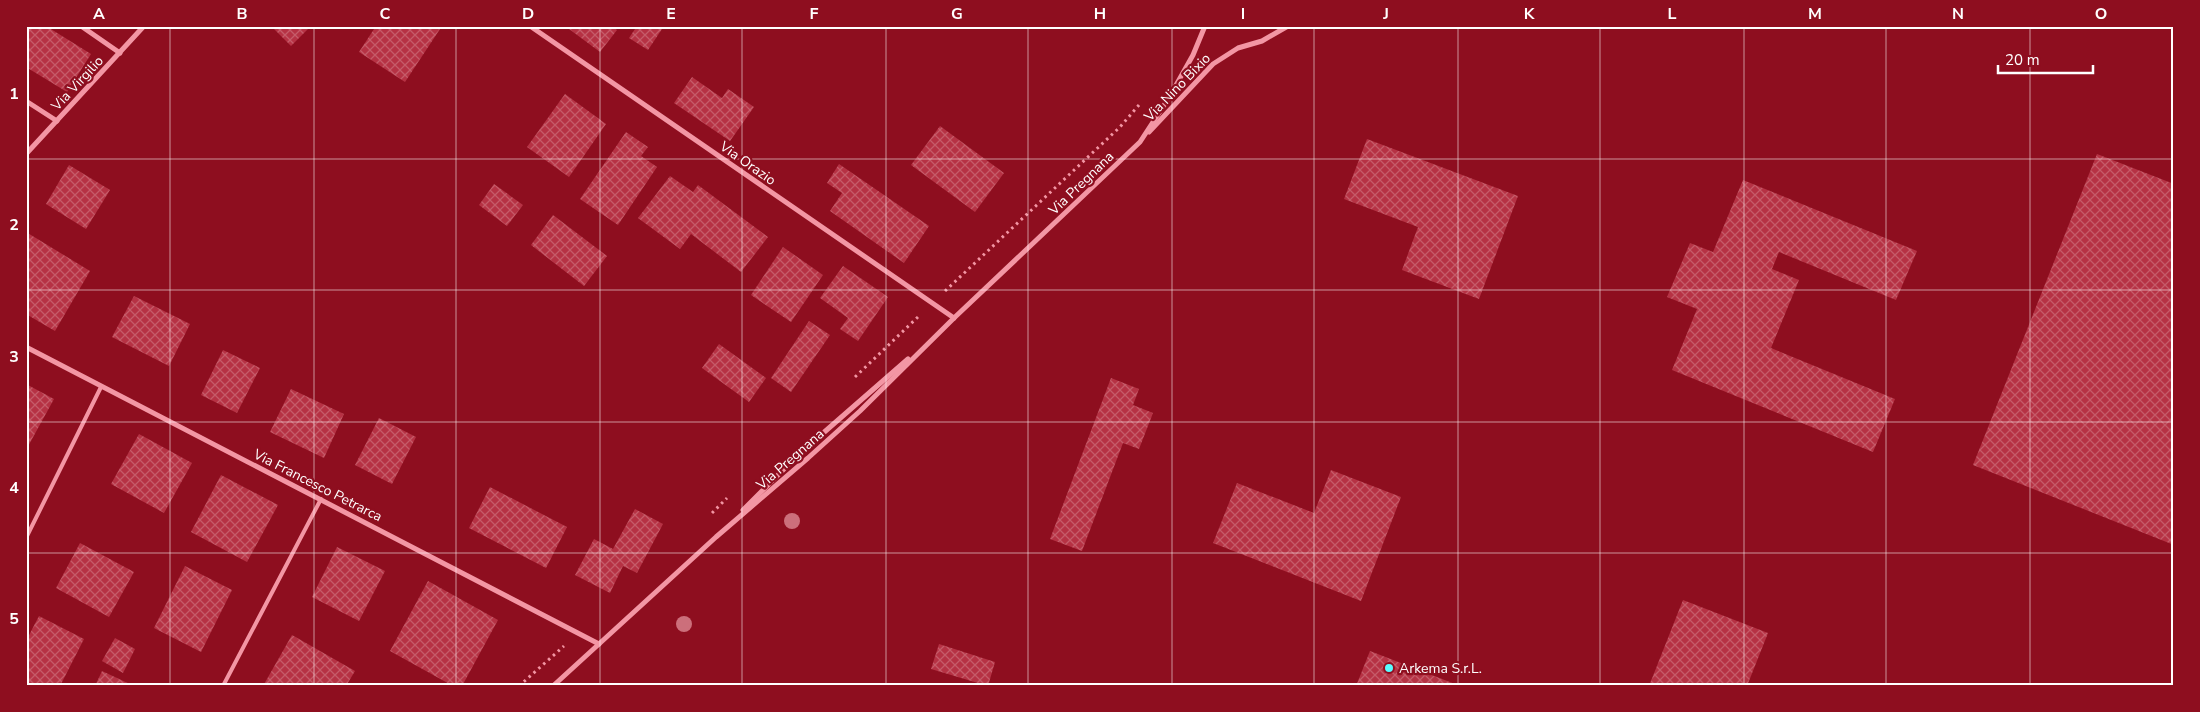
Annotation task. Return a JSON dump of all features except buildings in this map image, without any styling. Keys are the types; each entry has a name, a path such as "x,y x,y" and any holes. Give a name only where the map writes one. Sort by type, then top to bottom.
{"street":[{"path":"81,26 120,53"},
{"name":"Via Virgilio","path":"26,154 144,26"},
{"name":"Via Orazio","path":"530,26 954,318"},
{"name":"Via Pregnana","path":"553,686 716,537 814,453 1140,142 1170,96 1193,55 1205,26"},
{"name":"Via Nino Bixio","path":"1140,142 1213,64 1238,48 1262,41 1288,26"},
{"path":"26,101 57,121"},
{"name":"Via Pregnana","path":"716,537 798,455 940,331"},
{"name":"Via Francesco Petrarca","path":"26,348 599,644"}],"lane":[{"path":"26,538 101,387"},
{"path":"224,686 321,499"}],"path":[{"path":"950,286 1120,127 1145,98"},
{"path":"519,686 546,662"}],"place":[{"name":"Arkema S.r.L.","path":"1389,668"}]}
